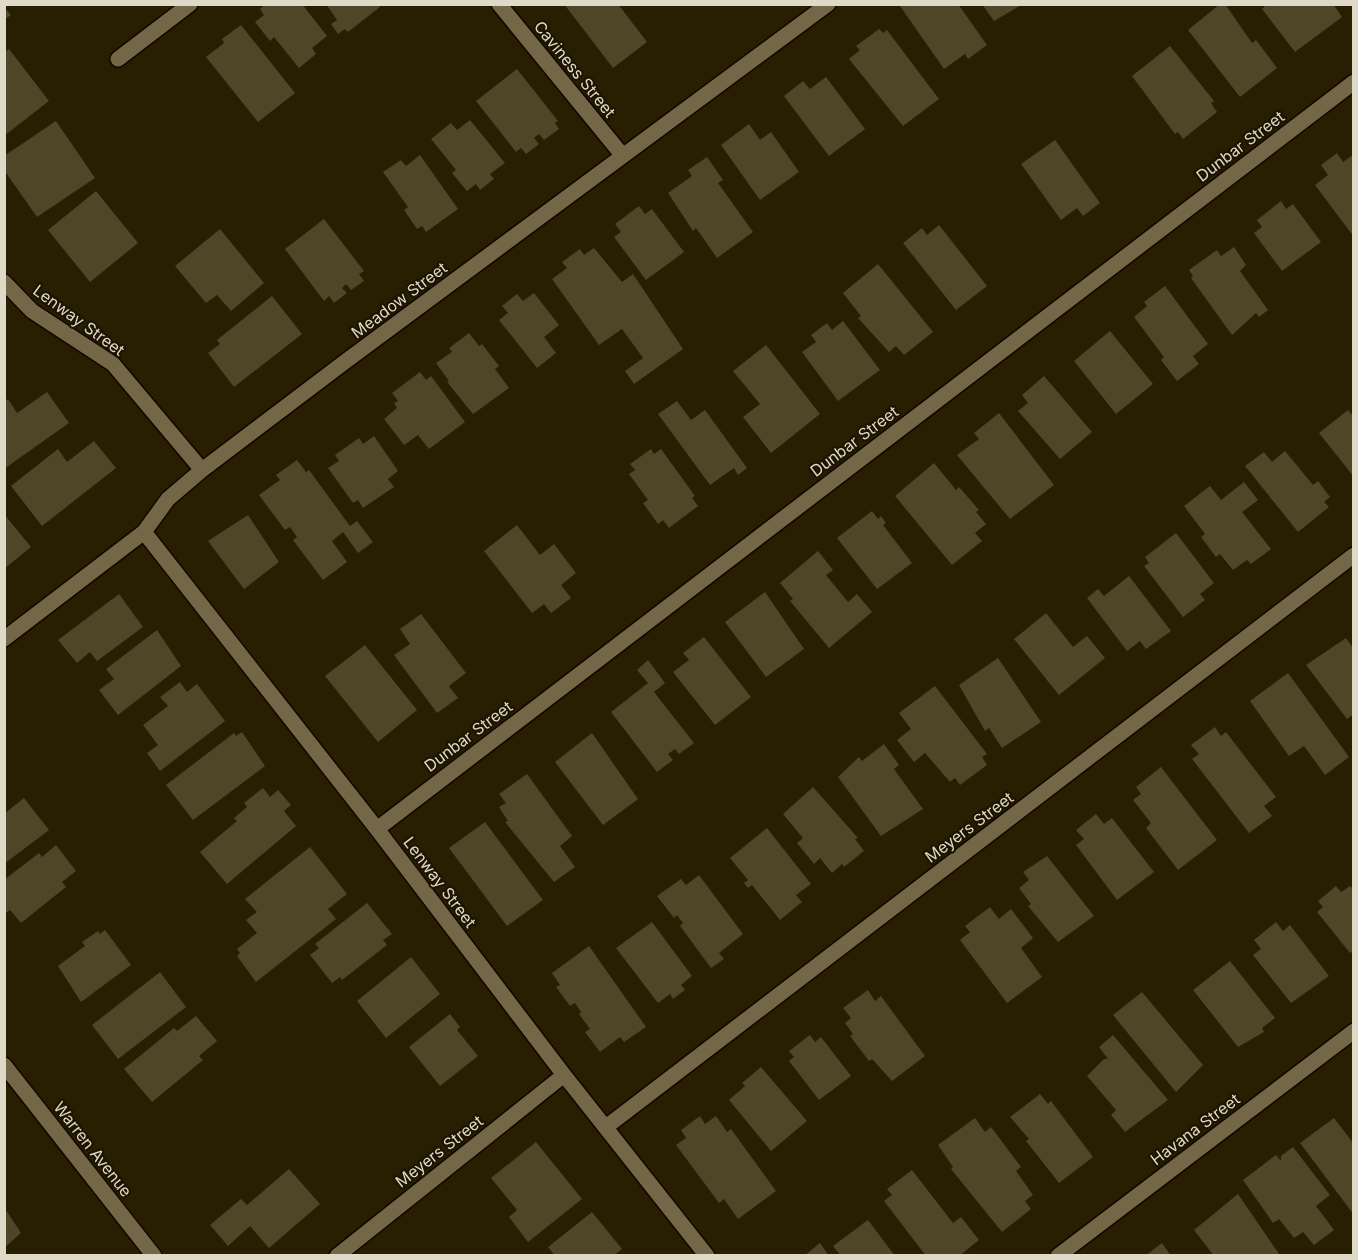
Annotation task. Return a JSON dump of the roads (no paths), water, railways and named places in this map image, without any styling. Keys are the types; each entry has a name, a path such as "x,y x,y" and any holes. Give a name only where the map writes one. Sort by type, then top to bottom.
{"street":[{"path":"118,59 190,4"},
{"name":"Caviness Street","path":"499,4 622,156"},
{"name":"Meadow Street","path":"4,639 144,532 168,499 202,470 828,4"},
{"name":"Dunbar Street","path":"376,829 1353,82"},
{"name":"Lenway Street","path":"4,282 32,311 113,364 202,470"},
{"name":"Lenway Street","path":"144,532 707,1256"},
{"name":"Meyers Street","path":"606,1127 1353,555"},
{"name":"Havana Street","path":"1058,1256 1353,1031"},
{"name":"Warren Avenue","path":"4,1065 154,1256"},
{"name":"Meyers Street","path":"337,1256 564,1075"}]}
